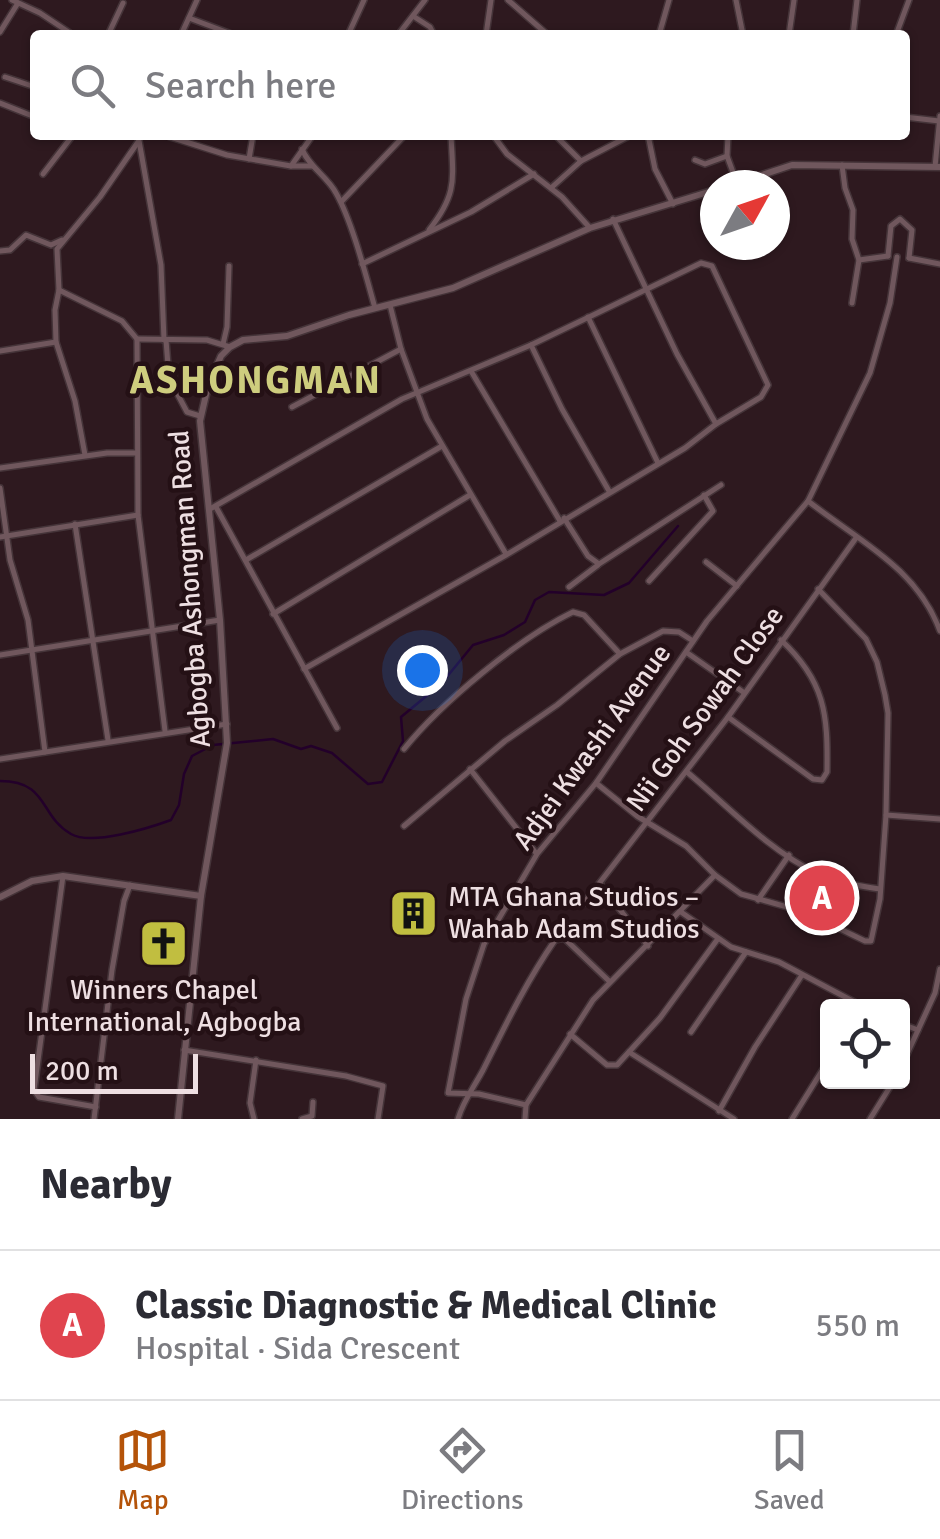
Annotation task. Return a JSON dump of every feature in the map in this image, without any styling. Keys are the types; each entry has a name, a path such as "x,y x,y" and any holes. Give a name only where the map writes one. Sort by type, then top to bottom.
{"street":[{"path":"183,30 197,0"},
{"path":"350,30 364,0"},
{"path":"402,30 425,0"},
{"path":"487,30 491,0"},
{"path":"508,0 542,30"},
{"path":"660,30 668,2 682,0"},
{"path":"736,0 742,30"},
{"path":"790,30 794,0"},
{"path":"854,30 857,0"},
{"path":"898,30 909,0"},
{"path":"0,32 15,1 64,30"},
{"path":"110,30 123,3"},
{"path":"413,16 432,30"},
{"path":"189,18 221,30"},
{"path":"5,77 30,84"},
{"path":"0,103 30,114"},
{"path":"777,170 792,165 842,164 938,167 939,118 910,116"},
{"path":"42,174 69,140"},
{"path":"84,456 75,401 56,342 55,310 60,290 57,249 100,197 137,140"},
{"path":"138,140 160,264 172,385 187,412 200,416"},
{"path":"178,140 249,160 312,166"},
{"path":"249,160 253,140"},
{"path":"291,166 309,140"},
{"path":"341,202 401,140"},
{"path":"427,232 444,211 453,190 452,140"},
{"path":"497,140 507,154 551,188 590,228"},
{"path":"560,140 582,161"},
{"path":"551,188 582,161 622,140"},
{"path":"649,140 655,169 673,204"},
{"path":"728,140 730,170"},
{"path":"302,149 341,202 376,308"},
{"path":"695,160 705,164 727,156"},
{"path":"842,164 853,210 852,239 859,260 852,303"},
{"path":"362,264 471,212 534,174"},
{"path":"137,338 208,340 226,345 296,334 480,278 590,228 700,195"},
{"path":"888,256 891,226 900,219 912,230 909,258"},
{"path":"614,220 716,424"},
{"path":"0,251 10,250 23,236 51,245 63,240"},
{"path":"859,260 888,256 940,264"},
{"name":"Adjei Kwashi Avenue","path":"469,1095 448,1093 474,969 484,944 537,854 596,783 693,641 808,500 876,358 897,257"},
{"path":"304,669 506,555 761,397 768,385 712,266 701,262 531,345 417,393 212,509 246,560 274,614 304,669 337,728"},
{"path":"226,345 230,266"},
{"path":"60,290 122,321 137,338 138,515 165,732"},
{"path":"390,304 401,349 427,420 506,555"},
{"path":"588,318 658,464"},
{"path":"0,351 56,342"},
{"name":"Agbogba Ashongman Road","path":"178,1119 201,896 224,766 227,724 212,509 200,416 226,345"},
{"path":"531,345 583,449 609,491"},
{"path":"292,408 401,349"},
{"path":"471,370 562,520 598,564"},
{"path":"246,560 442,446"},
{"path":"0,468 135,453"},
{"path":"569,587 598,564 708,501 721,485"},
{"path":"0,488 3,536 28,620 44,752"},
{"path":"274,614 470,495"},
{"path":"808,500 907,575 919,588 940,631"},
{"path":"648,581 713,511 708,501"},
{"path":"3,536 138,515"},
{"path":"75,524 108,740"},
{"name":"Nii Goh Sowah Close","path":"584,902 687,772 706,740 728,717 856,538"},
{"path":"706,562 737,586"},
{"path":"596,783 686,846 741,894 805,912 868,942 872,939 877,922 886,814 888,713 882,677 866,639 818,589"},
{"path":"404,749 420,728 520,644 572,612 584,615 620,654"},
{"path":"0,655 220,620"},
{"path":"404,826 470,769 620,654 663,631 679,632 693,641"},
{"path":"728,717 812,779 822,780 827,772 823,704 813,675 781,640"},
{"path":"686,652 743,692"},
{"path":"0,758 227,724"},
{"path":"470,769 537,854"},
{"path":"687,772 726,802 755,832 818,874 880,889"},
{"path":"886,814 940,819"},
{"path":"758,900 789,855"},
{"path":"525,1119 526,1105 570,1034 609,982 715,875"},
{"path":"0,897 32,881 63,876 201,896"},
{"path":"63,876 34,1090 40,1097 96,1107"},
{"path":"600,884 648,946"},
{"path":"94,1119 112,970 130,885"},
{"path":"681,912 717,940 779,962 848,999"},
{"path":"458,1119 514,1004 559,937 609,982"},
{"path":"570,1034 608,1065 617,1065 660,1018 717,940"},
{"path":"692,1032 746,952"},
{"path":"910,1049 939,982 940,969"},
{"path":"719,1111 754,1047 802,975"},
{"path":"910,1027 919,1031"},
{"path":"184,1050 362,1079 383,1086 378,1119"},
{"path":"629,1052 725,1117 734,1119"},
{"path":"254,1119 250,1103 256,1060"},
{"path":"792,1119 820,1074"},
{"path":"870,1119 888,1089"},
{"path":"469,1095 526,1105"},
{"path":"302,1119 312,1116 313,1102"}],"waterway":[{"path":"0,781 27,787 61,827 71,834 92,838 171,820 192,756 213,745 273,739 301,749 311,746 332,753 368,784 382,782 403,741 401,717 441,684 473,645 504,635 525,622 535,600 549,592 604,595 629,583 678,526"}],"place":[{"name":"Classic Diagnostic & Medical Clinic","path":"822,898"},
{"name":"MTA Ghana Studios – Wahab Adam Studios","path":"413,913"},
{"name":"Winners Chapel International, Agbogba","path":"164,943"}],"district":[{"name":"ASHONGMAN","path":"256,380"}]}
